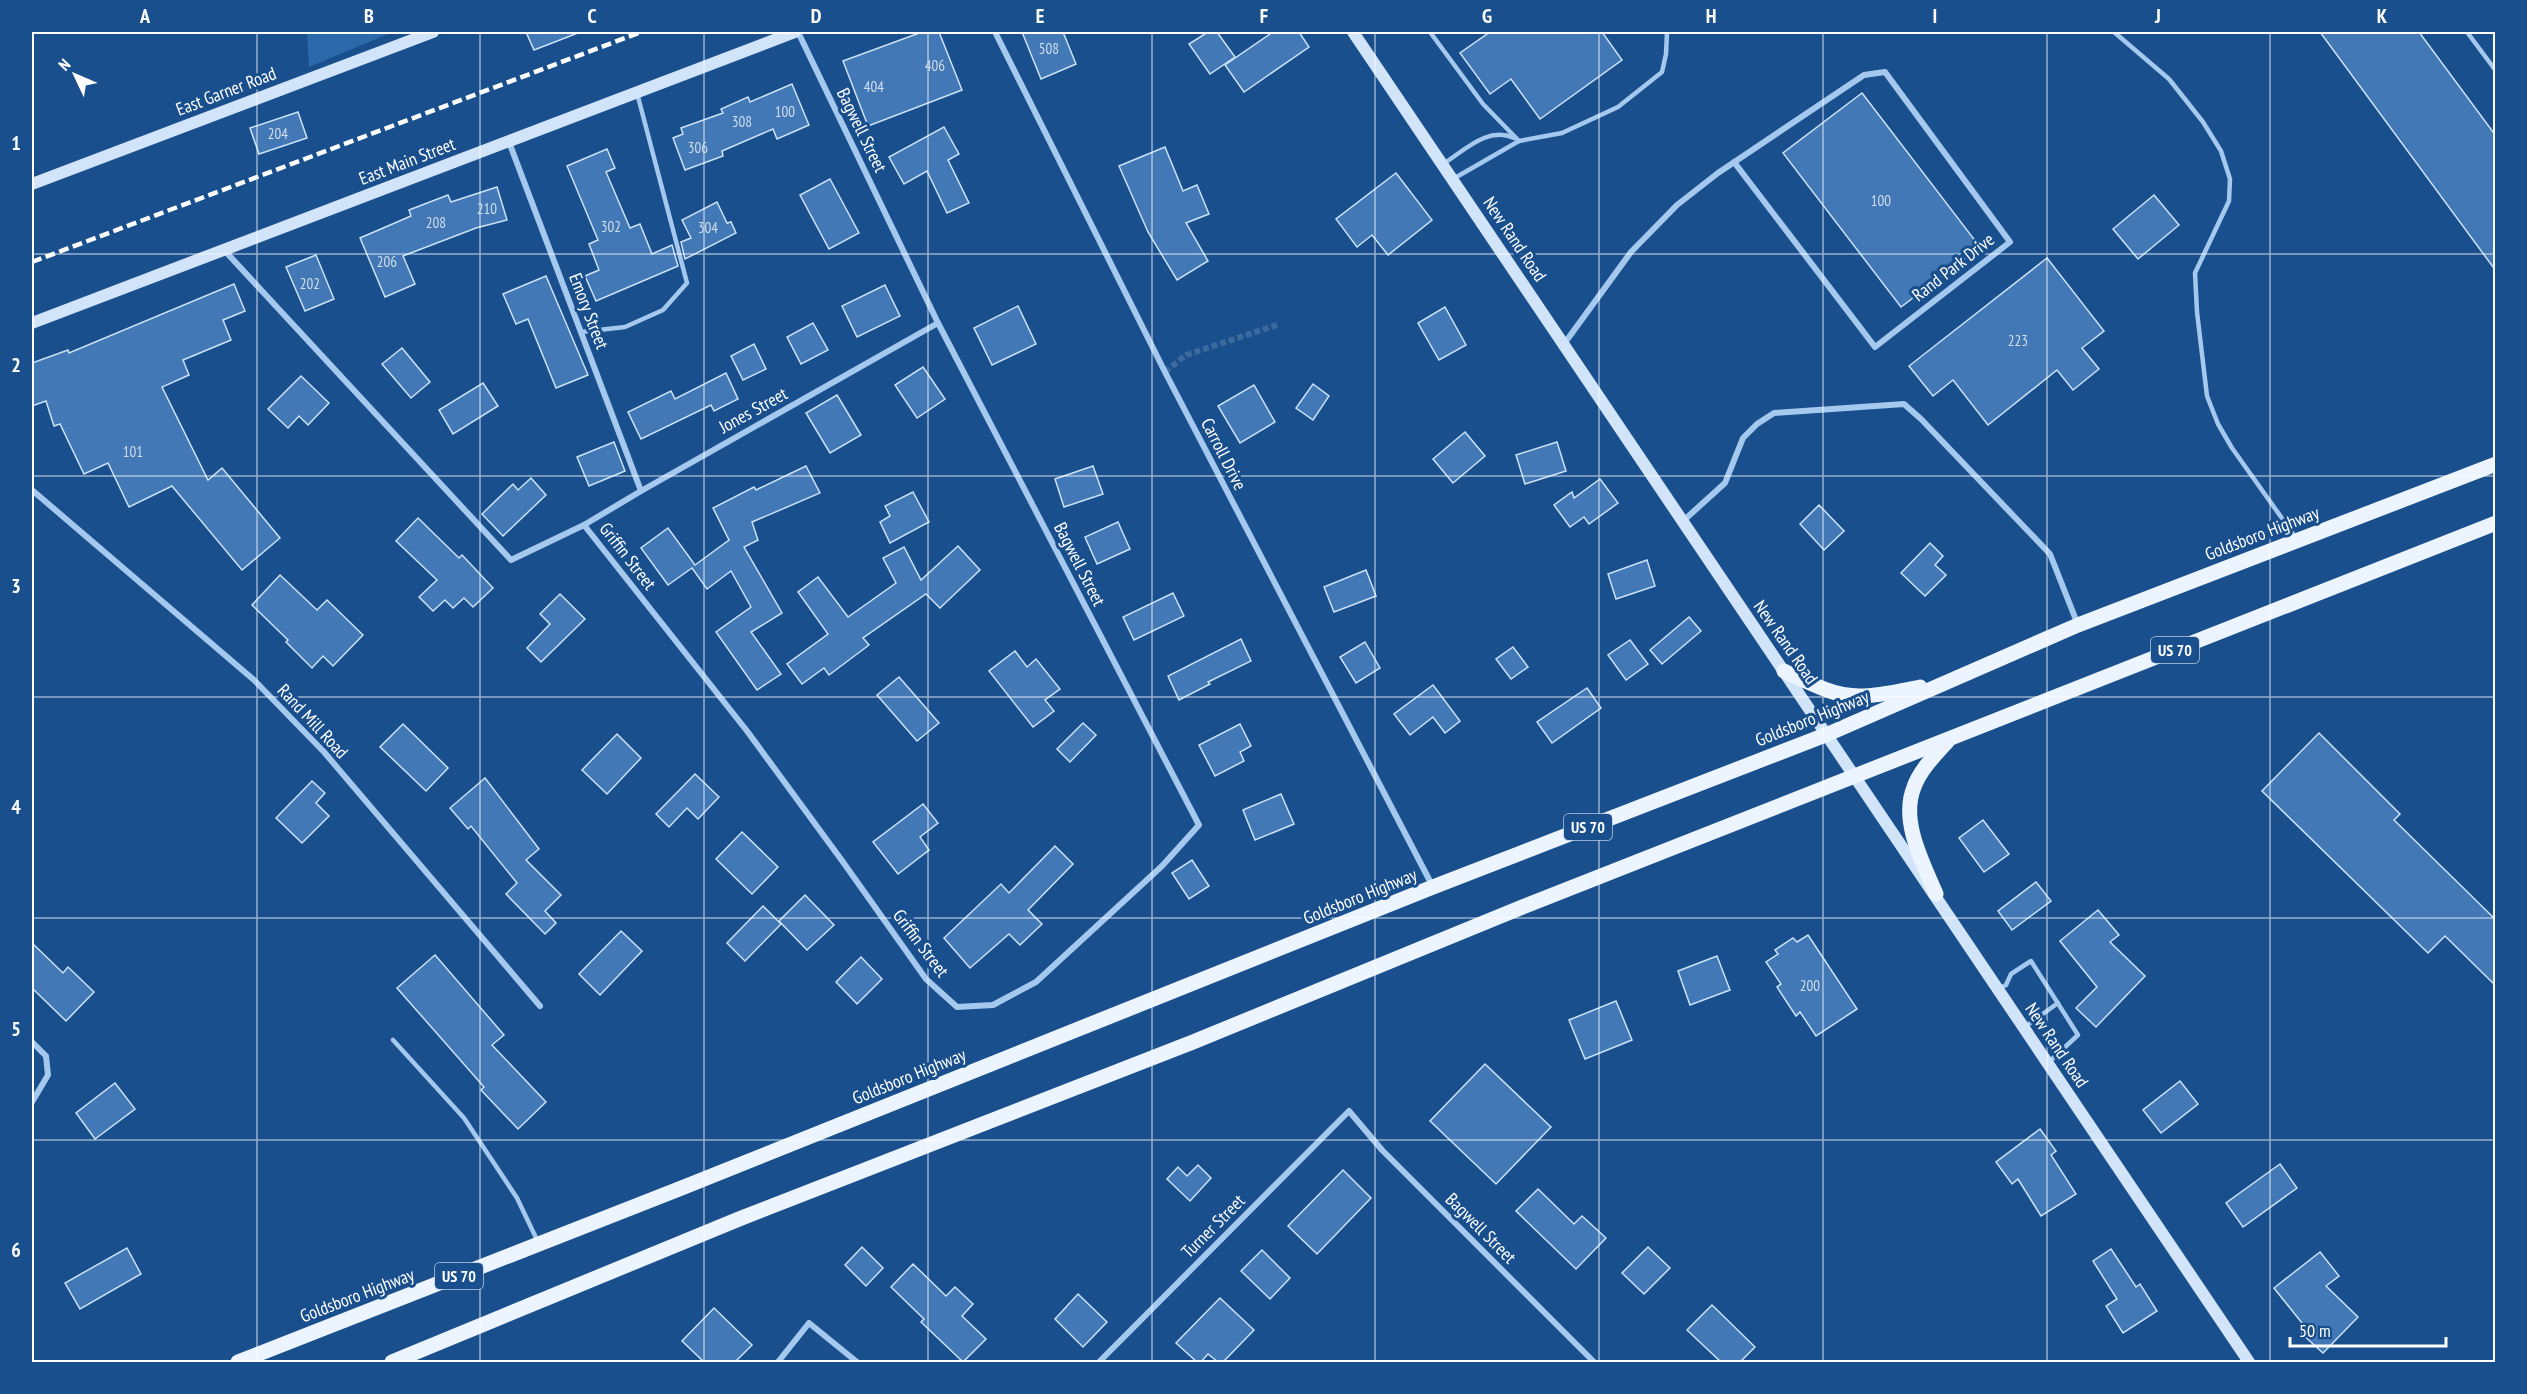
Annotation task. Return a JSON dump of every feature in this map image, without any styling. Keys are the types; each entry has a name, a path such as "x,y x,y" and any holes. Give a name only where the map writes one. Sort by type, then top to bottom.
{"main road":[{"name":"Goldsboro Highway","path":"238,1362 1433,887 1828,734 2078,625 2496,464"},
{"name":"US 70","path":"392,1362 728,1223 1193,1042 1490,920 2496,523"},
{"path":"1784,671 1829,691 1862,696 1946,682"},
{"path":"1936,894 1912,826 1910,800 1914,786 1923,770 1950,738"}],"street":[{"name":"East Garner Road","path":"32,184 434,32"},
{"name":"East Main Street","path":"32,324 796,32"},
{"name":"Bagwell Street","path":"796,32 938,323 1199,825 1162,866 1036,982 993,1005 957,1007 953,1003"},
{"name":"Carroll Drive","path":"995,32 1160,362 1433,887"},
{"name":"New Rand Road","path":"1353,32 1682,522 1936,894 1998,990 2249,1362"},
{"name":"Rand Park Drive","path":"1564,344 1630,252 1677,205 1734,162 1864,75 1885,72 2010,242 1875,347 1734,162"},
{"name":"Emory Street","path":"508,141 641,491"},
{"name":"Griffin Street","path":"225,250 511,560 584,525 747,731 926,979 953,1003"},
{"name":"Jones Street","path":"584,525 938,323"},
{"path":"1682,522 1725,483 1743,438 1757,424 1774,413 1904,404 2050,554 2078,625"},
{"name":"Rand Mill Road","path":"32,490 254,680 324,752 540,1006"},
{"path":"32,1042 46,1056 48,1075 32,1102"},
{"name":"Bagwell Street","path":"1349,1112 1382,1150 1590,1361"},
{"name":"Turner Street","path":"1099,1362 1349,1112"},
{"path":"778,1362 809,1323 857,1362"}],"lane":[{"path":"1430,32 1483,104 1519,141"},
{"path":"1453,179 1519,141 1562,133 1618,107 1662,72 1667,32"},
{"path":"2114,32 2169,79 2203,122 2221,151 2230,179 2229,201 2195,273 2207,396 2218,424 2232,448 2298,540"},
{"path":"2467,32 2496,71"},
{"path":"581,333 625,327 663,310 687,283 644,112 636,92"},
{"path":"1443,164 1491,134 1503,133 1519,141"},
{"path":"1998,990 2006,985 2011,974 2031,961 2079,1035 2048,1063"},
{"path":"2024,1028 2058,1003"},
{"path":"393,1040 465,1118 516,1198 539,1244"}],"shaded area":[{"path":"307,32 393,32 309,67"}],"building":[{"path":"526,32 578,32 578,33 534,50"},
{"path":"922,32 939,32 962,90 868,126 843,61"},
{"path":"1022,32 1063,32 1076,64 1041,79"},
{"path":"1208,32 1217,32 1235,57 1210,74 1189,44"},
{"path":"1273,32 1299,32 1309,47 1244,92 1225,65"},
{"path":"1490,32 1602,32 1622,60 1540,119 1511,79 1490,94 1460,53"},
{"path":"2320,32 2419,32 2496,136 2496,271"},
{"path":"792,84 809,125 777,139 773,129 722,151 723,156 685,170 673,138 683,134 681,128 723,113 721,109 748,97 750,102"},
{"path":"1862,93 1980,247 1901,307 1783,153"},
{"path":"298,112 307,138 259,154 250,128"},
{"path":"944,127 959,154 948,160 969,203 947,213 927,171 904,184 889,157"},
{"path":"1165,147 1183,191 1197,185 1209,214 1186,223 1208,261 1177,280 1148,232 1119,166"},
{"path":"607,149 615,168 606,172 630,228 640,224 652,254 672,245 678,266 596,301 585,276 599,270 589,244 598,240 567,166"},
{"path":"1396,173 1432,220 1388,255 1372,235 1357,247 1336,219"},
{"path":"830,179 859,233 829,249 800,195"},
{"path":"497,187 507,220 476,228 403,256 415,284 385,297 360,238 411,216 409,210 448,195 451,202"},
{"path":"2154,195 2179,225 2138,259 2113,229"},
{"path":"717,202 727,223 731,222 736,233 685,259 681,242 691,238 682,220"},
{"path":"316,255 334,299 305,311 286,267"},
{"path":"2047,258 2104,331 2082,348 2099,369 2073,390 2057,370 1988,425 1953,380 1933,396 1909,366"},
{"path":"546,276 588,375 556,388 528,319 516,324 503,294"},
{"path":"234,284 245,311 223,320 231,340 183,360 189,375 162,387 208,480 222,468 280,538 242,570 172,486 129,507 108,463 84,474 60,424 54,426 46,401 32,406 32,363 68,350 69,353"},
{"path":"885,285 900,316 857,337 842,306"},
{"path":"1018,306 1036,344 992,365 974,328"},
{"path":"1445,307 1466,345 1439,360 1418,323"},
{"path":"813,323 828,350 801,364 787,337"},
{"path":"754,344 766,369 743,380 731,356"},
{"path":"402,348 430,382 411,398 382,364"},
{"path":"923,367 945,399 917,418 895,385"},
{"path":"726,373 738,399 714,411 711,405 641,439 628,412 671,391 675,399"},
{"path":"301,376 329,403 308,425 299,416 288,428 268,409"},
{"path":"483,383 498,406 453,434 439,410"},
{"path":"1313,384 1329,396 1313,420 1296,408"},
{"path":"1254,385 1275,422 1240,443 1218,406"},
{"path":"837,395 861,435 830,453 806,413"},
{"path":"1465,432 1485,456 1453,483 1433,459"},
{"path":"614,442 625,471 589,486 577,457"},
{"path":"1557,442 1566,471 1525,484 1516,455"},
{"path":"806,466 820,493 752,522 758,540 744,547 782,613 751,632 781,674 757,690 716,632 751,607 731,571 707,589 692,568 668,585 641,548 668,528 695,565 729,540 713,508 754,487 756,490"},
{"path":"1093,466 1103,494 1064,507 1055,479"},
{"path":"531,478 546,495 503,536 482,514 513,484 518,490"},
{"path":"1600,479 1618,503 1589,524 1584,517 1570,527 1554,505 1572,492 1574,498"},
{"path":"913,492 929,522 890,543 880,522 890,516 885,506"},
{"path":"1819,505 1844,531 1824,550 1800,524"},
{"path":"418,518 459,558 462,555 493,588 473,607 464,598 453,608 445,600 433,611 419,597 437,580 396,541"},
{"path":"1118,522 1130,549 1097,564 1085,537"},
{"path":"1930,543 1943,556 1935,565 1946,575 1925,596 1901,573"},
{"path":"958,546 980,570 940,608 926,594 863,638 869,645 829,675 824,668 802,684 787,664 828,634 798,592 818,577 848,617 896,583 883,558 904,547 921,580"},
{"path":"1647,560 1655,586 1616,599 1608,574"},
{"path":"1366,570 1376,596 1334,612 1324,587"},
{"path":"280,575 317,610 327,600 363,635 333,666 323,656 312,668 286,642 288,640 252,605"},
{"path":"1173,593 1184,616 1134,640 1123,617"},
{"path":"560,594 585,619 541,662 527,648 550,624 540,614"},
{"path":"1689,617 1701,631 1662,664 1650,650"},
{"path":"1241,639 1251,661 1208,682 1210,684 1179,700 1168,676"},
{"path":"1630,640 1648,664 1626,680 1608,655"},
{"path":"1365,642 1380,668 1356,683 1340,657"},
{"path":"1513,647 1528,667 1511,679 1496,659"},
{"path":"1015,651 1027,667 1036,659 1060,689 1045,700 1054,711 1033,727 989,671"},
{"path":"899,677 939,723 917,741 877,695"},
{"path":"1433,685 1460,721 1445,733 1433,717 1410,735 1394,714"},
{"path":"1587,688 1601,708 1552,743 1537,722"},
{"path":"1083,723 1096,735 1070,762 1057,749"},
{"path":"403,724 448,768 426,791 380,747"},
{"path":"1240,724 1251,746 1240,752 1244,761 1215,776 1199,745"},
{"path":"2319,733 2400,814 2394,820 2496,920 2496,986 2445,936 2428,953 2262,791"},
{"path":"617,734 641,758 607,794 582,770"},
{"path":"695,774 719,797 698,819 687,808 669,827 656,814"},
{"path":"485,778 539,849 526,860 561,895 545,911 556,923 545,934 506,894 517,883 471,826 468,829 450,808"},
{"path":"312,781 325,793 316,803 329,816 302,843 276,818"},
{"path":"1281,794 1294,824 1255,840 1243,810"},
{"path":"923,804 938,823 920,837 929,850 898,874 873,842"},
{"path":"1983,820 2009,854 1984,872 1959,838"},
{"path":"742,832 778,867 752,894 716,859"},
{"path":"1055,846 1073,864 1028,910 1042,924 1020,945 1009,934 970,968 944,938 1001,884 1009,893"},
{"path":"1192,860 1209,886 1189,899 1172,873"},
{"path":"2036,882 2051,901 2012,930 1998,911"},
{"path":"805,895 834,925 807,950 779,921"},
{"path":"763,906 781,924 745,961 727,943"},
{"path":"2098,910 2119,935 2110,942 2145,976 2096,1027 2076,1008 2097,987 2060,941"},
{"path":"621,931 642,951 600,995 579,974"},
{"path":"1808,935 1857,1009 1816,1036 1800,1012 1796,1016 1777,987 1781,984 1766,962 1778,954 1775,950 1793,938 1797,942"},
{"path":"32,943 63,973 68,967 94,992 66,1021 32,988"},
{"path":"435,955 504,1035 492,1045 546,1102 518,1129 481,1090 484,1087 397,988"},
{"path":"1717,956 1730,990 1690,1005 1678,971"},
{"path":"861,957 882,979 857,1004 836,982"},
{"path":"1616,1001 1632,1040 1585,1059 1569,1020"},
{"path":"1485,1064 1551,1127 1496,1184 1430,1121"},
{"path":"2180,1081 2198,1104 2161,1133 2143,1110"},
{"path":"115,1083 135,1109 95,1139 76,1113"},
{"path":"2040,1129 2056,1151 2051,1155 2076,1194 2041,1216 2018,1179 2012,1184 1996,1162"},
{"path":"2280,1164 2297,1188 2243,1227 2226,1203"},
{"path":"1198,1165 1211,1178 1190,1201 1167,1179 1178,1167 1187,1176"},
{"path":"1343,1170 1371,1198 1317,1254 1288,1226"},
{"path":"1538,1189 1574,1224 1582,1216 1606,1238 1576,1269 1516,1211"},
{"path":"862,1247 883,1268 866,1286 845,1265"},
{"path":"1648,1247 1670,1268 1644,1294 1622,1273"},
{"path":"127,1248 141,1274 80,1309 65,1283"},
{"path":"2111,1249 2136,1287 2140,1284 2157,1311 2123,1333 2106,1306 2117,1299 2093,1261"},
{"path":"1262,1250 1290,1278 1270,1299 1241,1271"},
{"path":"2320,1252 2339,1276 2326,1286 2358,1317 2323,1353 2301,1333 2306,1328 2274,1288"},
{"path":"913,1264 946,1296 955,1287 973,1304 962,1316 986,1339 963,1362 921,1322 924,1319 891,1287"},
{"path":"1078,1294 1107,1322 1083,1347 1055,1319"},
{"path":"1220,1298 1254,1330 1223,1362 1218,1362 1208,1354 1201,1362 1197,1362 1176,1343"},
{"path":"1712,1305 1755,1347 1740,1362 1721,1362 1687,1330"},
{"path":"714,1308 752,1345 735,1362 704,1362 682,1341"}],"tunnel":[{"path":"1165,372 1186,355 1280,324"}],"railway":[{"path":"32,262 641,32"}]}
